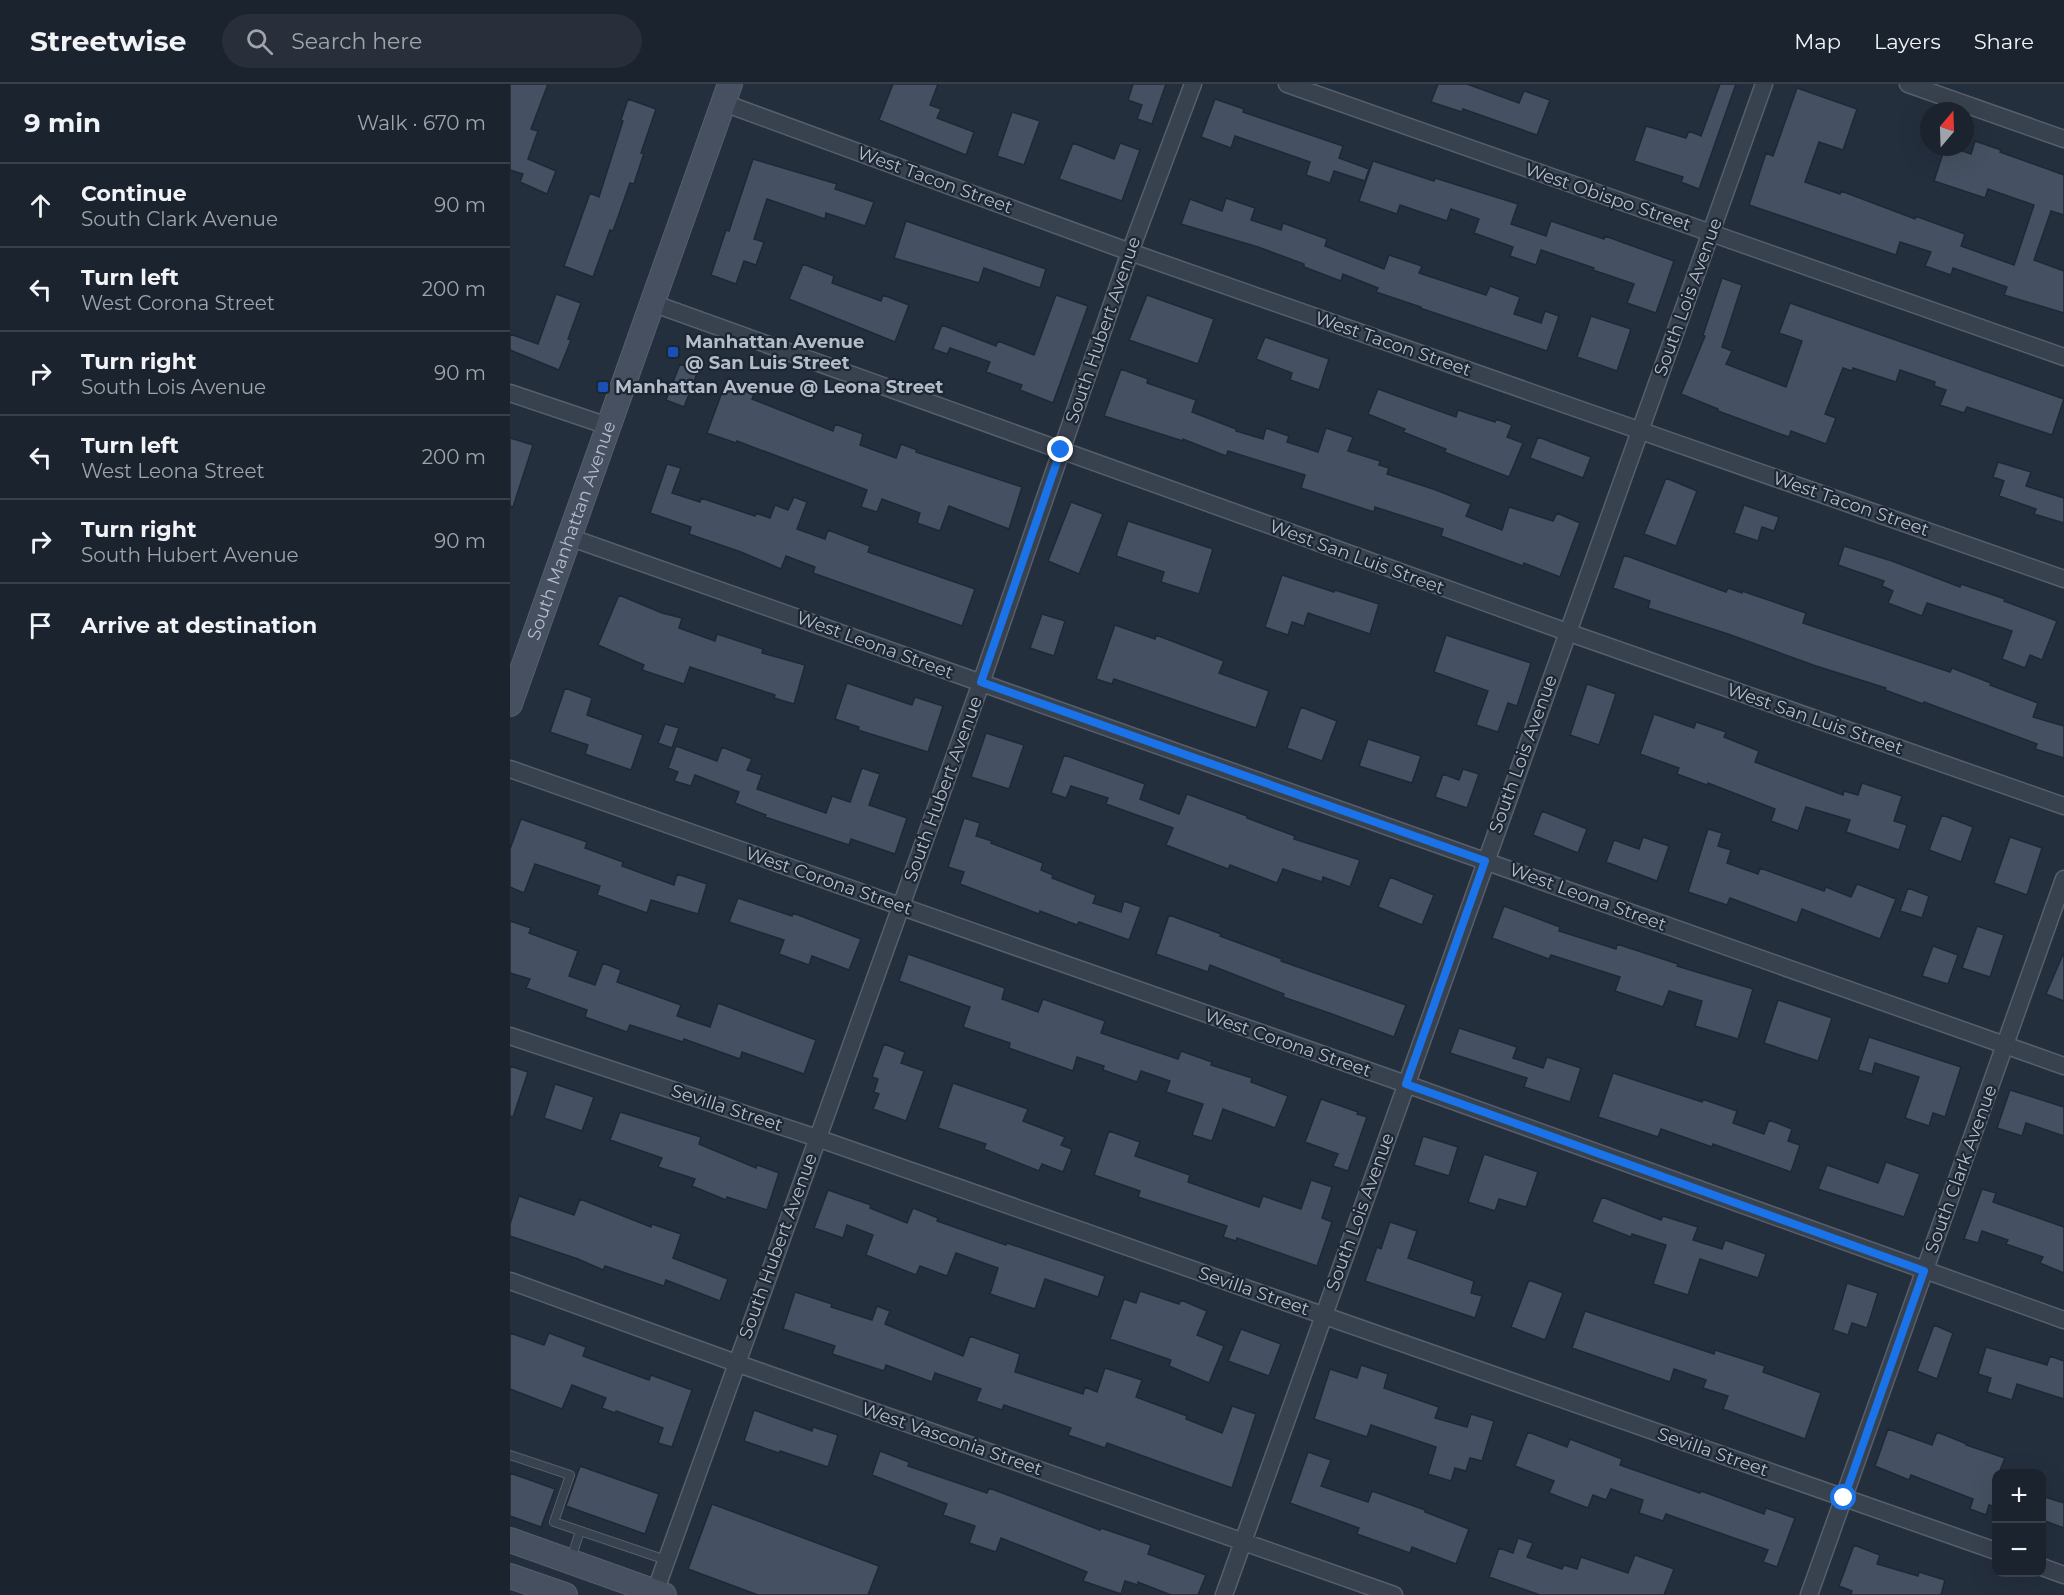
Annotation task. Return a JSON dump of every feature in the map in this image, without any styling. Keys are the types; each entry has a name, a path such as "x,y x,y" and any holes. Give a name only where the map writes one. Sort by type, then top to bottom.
{"main road":[{"name":"South Manhattan Avenue","path":"510,704 727,93"},
{"path":"510,1540 658,1594"},
{"path":"510,1576 565,1595"}],"street":[{"name":"South Hubert Avenue","path":"658,1594 666,1560 981,682 1131,252 1193,84"},
{"name":"West Obispo Street","path":"1287,84 2064,357"},
{"name":"South Lois Avenue","path":"1224,1595 1764,84"},
{"path":"1908,84 2064,139"},
{"name":"West Tacon Street","path":"727,93 1131,252 2064,579"},
{"name":"West San Luis Street","path":"652,303 1567,632 2064,806"},
{"path":"510,393 608,426"},
{"name":"West Leona Street","path":"569,537 2064,1066"},
{"name":"West Corona Street","path":"510,769 1406,1084 2064,1320"},
{"name":"South Clark Avenue","path":"1809,1595 2064,879"},
{"name":"Sevilla Street","path":"510,1036 817,1138 1992,1550"},
{"name":"West Vasconia Street","path":"510,1281 1394,1595"},
{"path":"2046,1568 2064,1575"}],"lane":[{"path":"510,1455 570,1475 554,1522 666,1560"},
{"path":"570,1561 580,1531"}],"building":[{"path":"510,84 548,84 531,129 538,131 528,159 556,171 547,194 520,182 523,174 510,170"},
{"path":"893,84 938,84 930,105 941,109 937,118 974,132 966,155 879,120"},
{"path":"1133,84 1166,84 1152,124 1137,119 1142,105 1128,100"},
{"path":"1438,84 1467,84 1519,103 1524,91 1550,100 1537,135 1463,109 1462,112 1431,102"},
{"path":"1720,84 1736,84 1699,189 1681,182 1683,177 1634,161 1646,126 1686,138 1689,131 1701,136"},
{"path":"1797,88 1857,109 1843,150 1819,142 1805,182 1840,194 1841,191 1915,219 1915,216 1965,234 1961,246 2014,265 2034,205 1988,189 1985,198 1934,181 1942,156 1974,156 1975,141 2064,175 2064,215 2051,211 2034,260 2064,271 2064,313 2004,295 2007,287 1953,268 1951,275 1925,266 1931,252 1900,242 1896,255 1749,205 1766,153 1773,156"},
{"path":"628,99 656,109 641,153 644,153 634,184 630,183 593,277 564,266 590,193 599,197"},
{"path":"1215,99 1244,109 1243,112 1343,146 1339,158 1369,169 1365,181 1334,171 1330,183 1306,175 1310,162 1235,136 1231,148 1201,137"},
{"path":"1012,112 1040,121 1024,165 997,156"},
{"path":"1073,143 1114,159 1120,143 1140,150 1122,201 1059,179"},
{"path":"753,159 837,184 835,189 874,202 865,226 826,213 825,219 767,199 754,239 764,242 756,265 744,261 736,284 711,275 726,230 729,231"},
{"path":"1373,161 1434,181 1435,178 1518,204 1511,224 1546,236 1551,221 1604,239 1605,236 1674,261 1656,313 1627,303 1634,284 1593,270 1594,268 1541,250 1536,265 1510,256 1513,247 1474,233 1479,219 1451,209 1447,221 1400,205 1397,214 1359,201"},
{"path":"1226,198 1255,208 1251,220 1281,230 1283,223 1327,239 1325,246 1384,269 1389,255 1422,266 1419,273 1486,295 1490,286 1520,297 1514,314 1541,323 1545,311 1559,316 1547,351 1376,292 1378,288 1343,274 1341,281 1258,247 1181,224 1190,199 1222,211"},
{"path":"906,221 1046,269 1040,288 984,268 979,283 894,258"},
{"path":"803,264 834,276 832,283 881,301 883,295 909,305 895,342 789,299"},
{"path":"1722,278 1742,285 1722,347 1732,351 1726,364 1786,387 1802,341 1779,333 1790,303 2064,399 2052,435 1967,407 1964,413 1940,405 1946,390 1934,386 1935,382 1900,370 1896,382 1853,368 1852,371 1843,368 1825,414 1836,418 1826,444 1791,431 1789,437 1718,411 1718,409 1681,394 1705,336 1703,335"},
{"path":"556,294 581,303 568,339 571,340 559,370 510,350 510,334 538,344"},
{"path":"1056,295 1088,306 1053,403 1020,390 1022,385 986,372 990,362 950,348 947,354 933,349 942,325 996,346 998,341 1034,355"},
{"path":"1147,295 1214,319 1198,364 1129,340"},
{"path":"1591,316 1631,329 1617,371 1577,357"},
{"path":"1265,337 1329,359 1319,390 1290,380 1292,373 1256,359"},
{"path":"680,364 698,371 684,407 666,400"},
{"path":"1121,369 1148,379 1147,383 1196,400 1192,412 1236,429 1236,431 1263,439 1266,428 1289,436 1287,442 1318,452 1326,428 1353,437 1348,451 1380,461 1379,465 1389,468 1387,474 1471,504 1466,516 1502,530 1509,507 1553,521 1557,513 1580,523 1560,577 1441,536 1443,529 1375,507 1374,512 1301,488 1305,475 1228,451 1226,456 1183,439 1183,441 1104,416"},
{"path":"725,384 754,394 752,399 833,431 835,424 863,434 860,445 896,458 901,444 917,450 916,452 1022,487 1009,529 949,506 940,531 917,523 920,513 882,499 877,512 861,507 867,490 737,441 736,443 707,433"},
{"path":"1378,389 1456,417 1458,410 1512,425 1507,437 1523,443 1509,477 1444,452 1446,449 1403,432 1405,429 1368,414"},
{"path":"1538,437 1591,457 1583,478 1530,458"},
{"path":"510,438 533,445 513,507 510,506"},
{"path":"1998,462 2031,472 2026,486 2064,498 2064,523 2034,514 2036,509 1999,496 2004,481 1993,477"},
{"path":"667,464 681,468 672,493 700,502 701,498 755,516 756,513 770,518 775,505 788,510 794,497 807,502 797,529 825,539 828,530 870,546 868,552 975,589 962,626 813,573 815,567 786,556 781,569 689,534 691,527 650,513"},
{"path":"1666,478 1697,491 1676,546 1644,534"},
{"path":"1071,502 1103,514 1079,574 1048,561"},
{"path":"1744,505 1779,517 1774,531 1762,527 1758,541 1734,533"},
{"path":"1128,521 1213,549 1199,594 1161,582 1164,572 1116,556"},
{"path":"1844,546 1892,561 1960,587 1961,584 2005,599 2004,601 2057,621 2042,660 2030,655 2025,668 2002,659 2012,631 1927,603 1922,616 1888,603 1893,591 1882,586 1884,581 1838,565"},
{"path":"1624,555 1726,592 1728,588 1742,593 1742,591 1806,613 1803,623 1950,672 1952,668 2038,703 2033,717 2064,726 2064,758 2035,749 2037,744 1885,690 1886,688 1648,608 1650,601 1613,588"},
{"path":"1282,575 1379,604 1370,634 1308,613 1304,626 1292,622 1288,635 1265,627"},
{"path":"619,595 662,613 682,618 679,628 715,641 717,634 763,649 762,653 805,665 794,704 774,698 775,695 690,667 684,684 642,670 644,665 598,645"},
{"path":"1042,614 1065,621 1054,656 1030,648"},
{"path":"1115,625 1155,639 1156,635 1224,661 1219,673 1269,691 1256,728 1114,679 1112,684 1096,679"},
{"path":"1446,635 1531,663 1517,706 1508,703 1498,732 1476,725 1488,691 1434,672"},
{"path":"847,683 912,705 915,697 943,706 928,752 858,730 859,727 835,719"},
{"path":"1587,684 1616,694 1599,745 1570,735"},
{"path":"565,688 592,698 587,715 643,735 631,770 585,754 588,745 550,732"},
{"path":"1301,707 1337,721 1322,761 1287,748"},
{"path":"1654,714 1694,728 1696,722 1726,732 1724,737 1759,751 1755,762 1843,795 1844,791 1858,795 1862,783 1902,796 1894,821 1907,825 1899,850 1846,832 1850,820 1806,807 1798,831 1771,821 1775,809 1708,783 1707,785 1677,774 1679,768 1640,754"},
{"path":"665,724 679,728 672,748 658,743"},
{"path":"986,733 1024,745 1009,789 971,777"},
{"path":"1368,739 1421,756 1412,783 1359,766"},
{"path":"676,746 717,761 722,747 752,759 747,770 762,775 757,789 826,813 832,796 850,802 862,768 880,774 869,805 907,818 895,854 851,839 849,845 765,817 766,815 735,803 739,792 695,775 691,786 674,781 678,772 668,768"},
{"path":"1064,755 1145,784 1140,799 1179,814 1187,794 1295,836 1294,839 1360,860 1350,887 1323,877 1322,882 1283,869 1277,883 1230,865 1228,869 1166,845 1173,828 1106,804 1108,798 1071,786 1066,798 1051,793"},
{"path":"1463,769 1479,774 1467,808 1435,797 1443,774 1459,780"},
{"path":"1542,811 1587,829 1578,853 1533,835"},
{"path":"1942,815 1973,827 1961,862 1929,850"},
{"path":"964,818 980,823 976,836 1043,863 1041,870 1053,875 1052,878 1096,895 1093,903 1121,912 1124,901 1141,907 1129,940 1079,922 1077,925 1040,911 1039,914 960,884 964,872 948,867"},
{"path":"521,819 587,842 585,848 623,862 622,866 674,885 677,874 707,884 698,914 651,900 647,913 597,895 600,886 535,864 524,893 510,887 510,849"},
{"path":"1708,829 1722,833 1718,846 1731,850 1727,863 1758,874 1760,868 1824,891 1826,887 1851,897 1857,884 1896,899 1880,939 1802,909 1797,923 1730,898 1727,905 1688,892"},
{"path":"1643,837 1669,846 1657,881 1606,862 1614,840 1639,849"},
{"path":"2010,837 2042,848 2027,895 1994,883"},
{"path":"1390,877 1434,895 1422,925 1378,907"},
{"path":"1908,888 1929,896 1922,918 1900,911"},
{"path":"738,898 792,916 793,913 861,939 849,970 812,956 809,965 779,954 784,940 729,922"},
{"path":"1504,906 1560,927 1559,931 1616,949 1617,944 1678,964 1677,966 1753,989 1738,1039 1695,1026 1702,1001 1669,991 1663,1007 1615,991 1620,977 1551,955 1549,959 1492,938"},
{"path":"1169,915 1282,959 1281,961 1406,1005 1394,1037 1283,997 1284,994 1210,965 1208,972 1156,954"},
{"path":"510,921 531,928 529,933 578,951 569,976 595,985 603,963 621,970 617,982 681,1005 677,1016 710,1027 718,1003 816,1040 804,1074 742,1052 740,1059 684,1039 683,1042 630,1025 627,1032 585,1017 587,1010 526,988 530,979 510,973"},
{"path":"1977,926 2004,935 1990,977 1962,968"},
{"path":"1933,946 1958,955 1948,984 1922,976"},
{"path":"2064,952 2064,1001 2046,994"},
{"path":"908,954 1005,988 1002,999 1038,1012 1043,999 1105,1021 1101,1033 1178,1059 1181,1051 1212,1062 1211,1065 1252,1078 1251,1082 1288,1096 1275,1128 1223,1109 1212,1141 1192,1135 1203,1104 1166,1092 1170,1081 1141,1071 1137,1082 1103,1070 1104,1066 1077,1057 1073,1071 1009,1048 1010,1043 963,1027 970,1007 899,981"},
{"path":"1778,1000 1832,1018 1818,1061 1764,1043"},
{"path":"1459,1028 1517,1047 1513,1058 1543,1068 1547,1057 1581,1068 1570,1102 1524,1087 1527,1078 1450,1053"},
{"path":"1869,1037 1961,1067 1945,1117 1933,1113 1929,1126 1905,1118 1919,1077 1875,1063 1872,1074 1858,1070"},
{"path":"884,1044 905,1052 901,1063 924,1071 906,1121 873,1109 879,1094 874,1092 878,1079 872,1077"},
{"path":"510,1066 528,1072 513,1117 510,1116"},
{"path":"1613,1073 1737,1111 1733,1123 1764,1134 1769,1120 1792,1129 1788,1141 1800,1145 1791,1172 1713,1144 1712,1147 1661,1129 1658,1137 1598,1117"},
{"path":"953,1083 1028,1109 1023,1121 1065,1137 1061,1145 1072,1149 1063,1172 1042,1164 1039,1171 984,1149 986,1144 938,1128"},
{"path":"555,1084 594,1097 582,1131 544,1118"},
{"path":"2010,1090 2064,1107 2064,1136 2026,1123 2022,1136 1997,1128"},
{"path":"1321,1099 1367,1117 1348,1171 1333,1166 1338,1154 1305,1142"},
{"path":"620,1112 701,1137 699,1144 756,1168 757,1165 779,1173 767,1210 727,1197 726,1200 692,1186 695,1179 658,1167 662,1158 610,1140"},
{"path":"1109,1131 1140,1142 1135,1156 1190,1175 1188,1182 1259,1207 1263,1196 1301,1209 1311,1180 1332,1187 1322,1218 1332,1222 1317,1266 1237,1238 1236,1241 1223,1237 1227,1226 1138,1197 1140,1191 1094,1175"},
{"path":"1423,1136 1458,1147 1449,1176 1414,1165"},
{"path":"1484,1154 1538,1172 1526,1207 1499,1199 1495,1211 1468,1202"},
{"path":"1886,1162 1920,1174 1904,1217 1818,1189 1827,1165 1878,1183"},
{"path":"1982,1189 1996,1193 1993,1202 2064,1227 2064,1273 2040,1263 2043,1257 2006,1244 2008,1240 1982,1231 1978,1243 1964,1239"},
{"path":"828,1190 871,1205 870,1208 907,1223 913,1208 938,1218 937,1221 1105,1276 1098,1297 1045,1279 1035,1309 990,1294 998,1268 956,1253 947,1276 920,1266 916,1275 866,1255 873,1235 847,1225 843,1238 814,1228"},
{"path":"519,1196 574,1215 580,1199 651,1227 652,1224 681,1234 673,1258 728,1279 720,1301 666,1280 664,1286 605,1266 603,1270 510,1236 510,1224"},
{"path":"1602,1197 1661,1220 1663,1216 1698,1227 1693,1240 1722,1249 1725,1240 1766,1254 1758,1278 1700,1259 1688,1295 1653,1284 1666,1245 1632,1234 1631,1237 1592,1222"},
{"path":"1390,1222 1417,1231 1408,1258 1474,1281 1471,1293 1482,1296 1475,1318 1365,1281 1377,1247 1381,1249"},
{"path":"1529,1280 1563,1293 1545,1340 1511,1327"},
{"path":"1847,1283 1878,1293 1867,1328 1852,1323 1848,1335 1833,1330"},
{"path":"1140,1291 1179,1304 1181,1300 1207,1311 1197,1335 1224,1346 1209,1383 1169,1366 1171,1360 1110,1339 1124,1299 1136,1303"},
{"path":"795,1292 872,1320 877,1306 890,1311 885,1324 963,1356 970,1336 1020,1354 1015,1372 1083,1394 1085,1387 1097,1392 1105,1368 1142,1380 1136,1397 1187,1416 1186,1419 1222,1433 1232,1406 1256,1414 1232,1488 1107,1443 1105,1448 1068,1435 1071,1428 1004,1405 1002,1410 976,1401 981,1389 935,1373 932,1382 886,1365 884,1371 832,1354 835,1346 783,1329"},
{"path":"1585,1311 1714,1354 1715,1350 1765,1366 1763,1372 1821,1393 1805,1439 1723,1409 1728,1396 1703,1388 1706,1380 1674,1369 1670,1382 1572,1348"},
{"path":"1934,1325 1953,1333 1937,1379 1917,1371"},
{"path":"1241,1329 1281,1344 1269,1376 1228,1361"},
{"path":"510,1333 544,1345 549,1333 586,1347 583,1356 649,1380 651,1375 692,1390 672,1447 658,1443 663,1428 602,1408 606,1398 572,1385 562,1409 510,1389"},
{"path":"1986,1347 2047,1365 2050,1356 2064,1361 2064,1399 2017,1384 2012,1400 1987,1392 1991,1378 1978,1374"},
{"path":"1361,1365 1388,1374 1384,1388 1439,1407 1435,1418 1467,1427 1471,1414 1494,1421 1482,1461 1470,1458 1466,1471 1455,1468 1451,1481 1428,1474 1436,1447 1371,1425 1367,1437 1314,1419 1330,1369 1357,1378"},
{"path":"754,1410 812,1431 813,1427 838,1435 828,1467 744,1441"},
{"path":"1888,1429 1932,1445 1937,1432 2005,1458 2001,1469 1992,1469 1992,1506 1989,1505 1986,1515 1970,1509 1973,1499 1911,1475 1909,1480 1875,1466"},
{"path":"1528,1432 1567,1447 1570,1439 1622,1459 1620,1465 1764,1514 1766,1508 1795,1518 1777,1567 1763,1562 1768,1550 1666,1514 1663,1521 1639,1513 1643,1500 1611,1489 1606,1500 1593,1495 1588,1508 1549,1493 1554,1481 1515,1466"},
{"path":"880,1451 909,1462 908,1466 987,1493 989,1488 1100,1530 1101,1528 1151,1545 1148,1554 1206,1575 1198,1595 1171,1595 1138,1582 1138,1585 1125,1581 1121,1594 1083,1581 1087,1572 1001,1538 996,1552 969,1543 975,1526 943,1515 947,1504 872,1475"},
{"path":"1308,1452 1331,1460 1321,1486 1368,1502 1372,1491 1469,1529 1456,1564 1412,1547 1410,1553 1357,1534 1359,1528 1290,1503"},
{"path":"580,1466 659,1494 645,1534 566,1506"},
{"path":"510,1473 555,1489 541,1527 510,1516"},
{"path":"2046,1497 2064,1503 2064,1528 2046,1521"},
{"path":"712,1504 879,1566 868,1595 758,1595 688,1569"},
{"path":"1518,1538 1533,1543 1527,1557 1562,1569 1564,1565 1577,1569 1581,1557 1628,1573 1635,1555 1674,1569 1664,1595 1540,1595 1489,1577 1499,1548 1513,1553"},
{"path":"1854,1545 1880,1555 1877,1564 1918,1576 1919,1572 1945,1580 1941,1595 1851,1595 1852,1591 1839,1586"}],"place":[{"name":"Manhattan Avenue @ San Luis Street","path":"673,352"},
{"name":"Manhattan Avenue @ Leona Street","path":"603,387"}],"route":[{"path":"1061,450 981,682 1485,861 1406,1084 1924,1271 1844,1498"}]}
